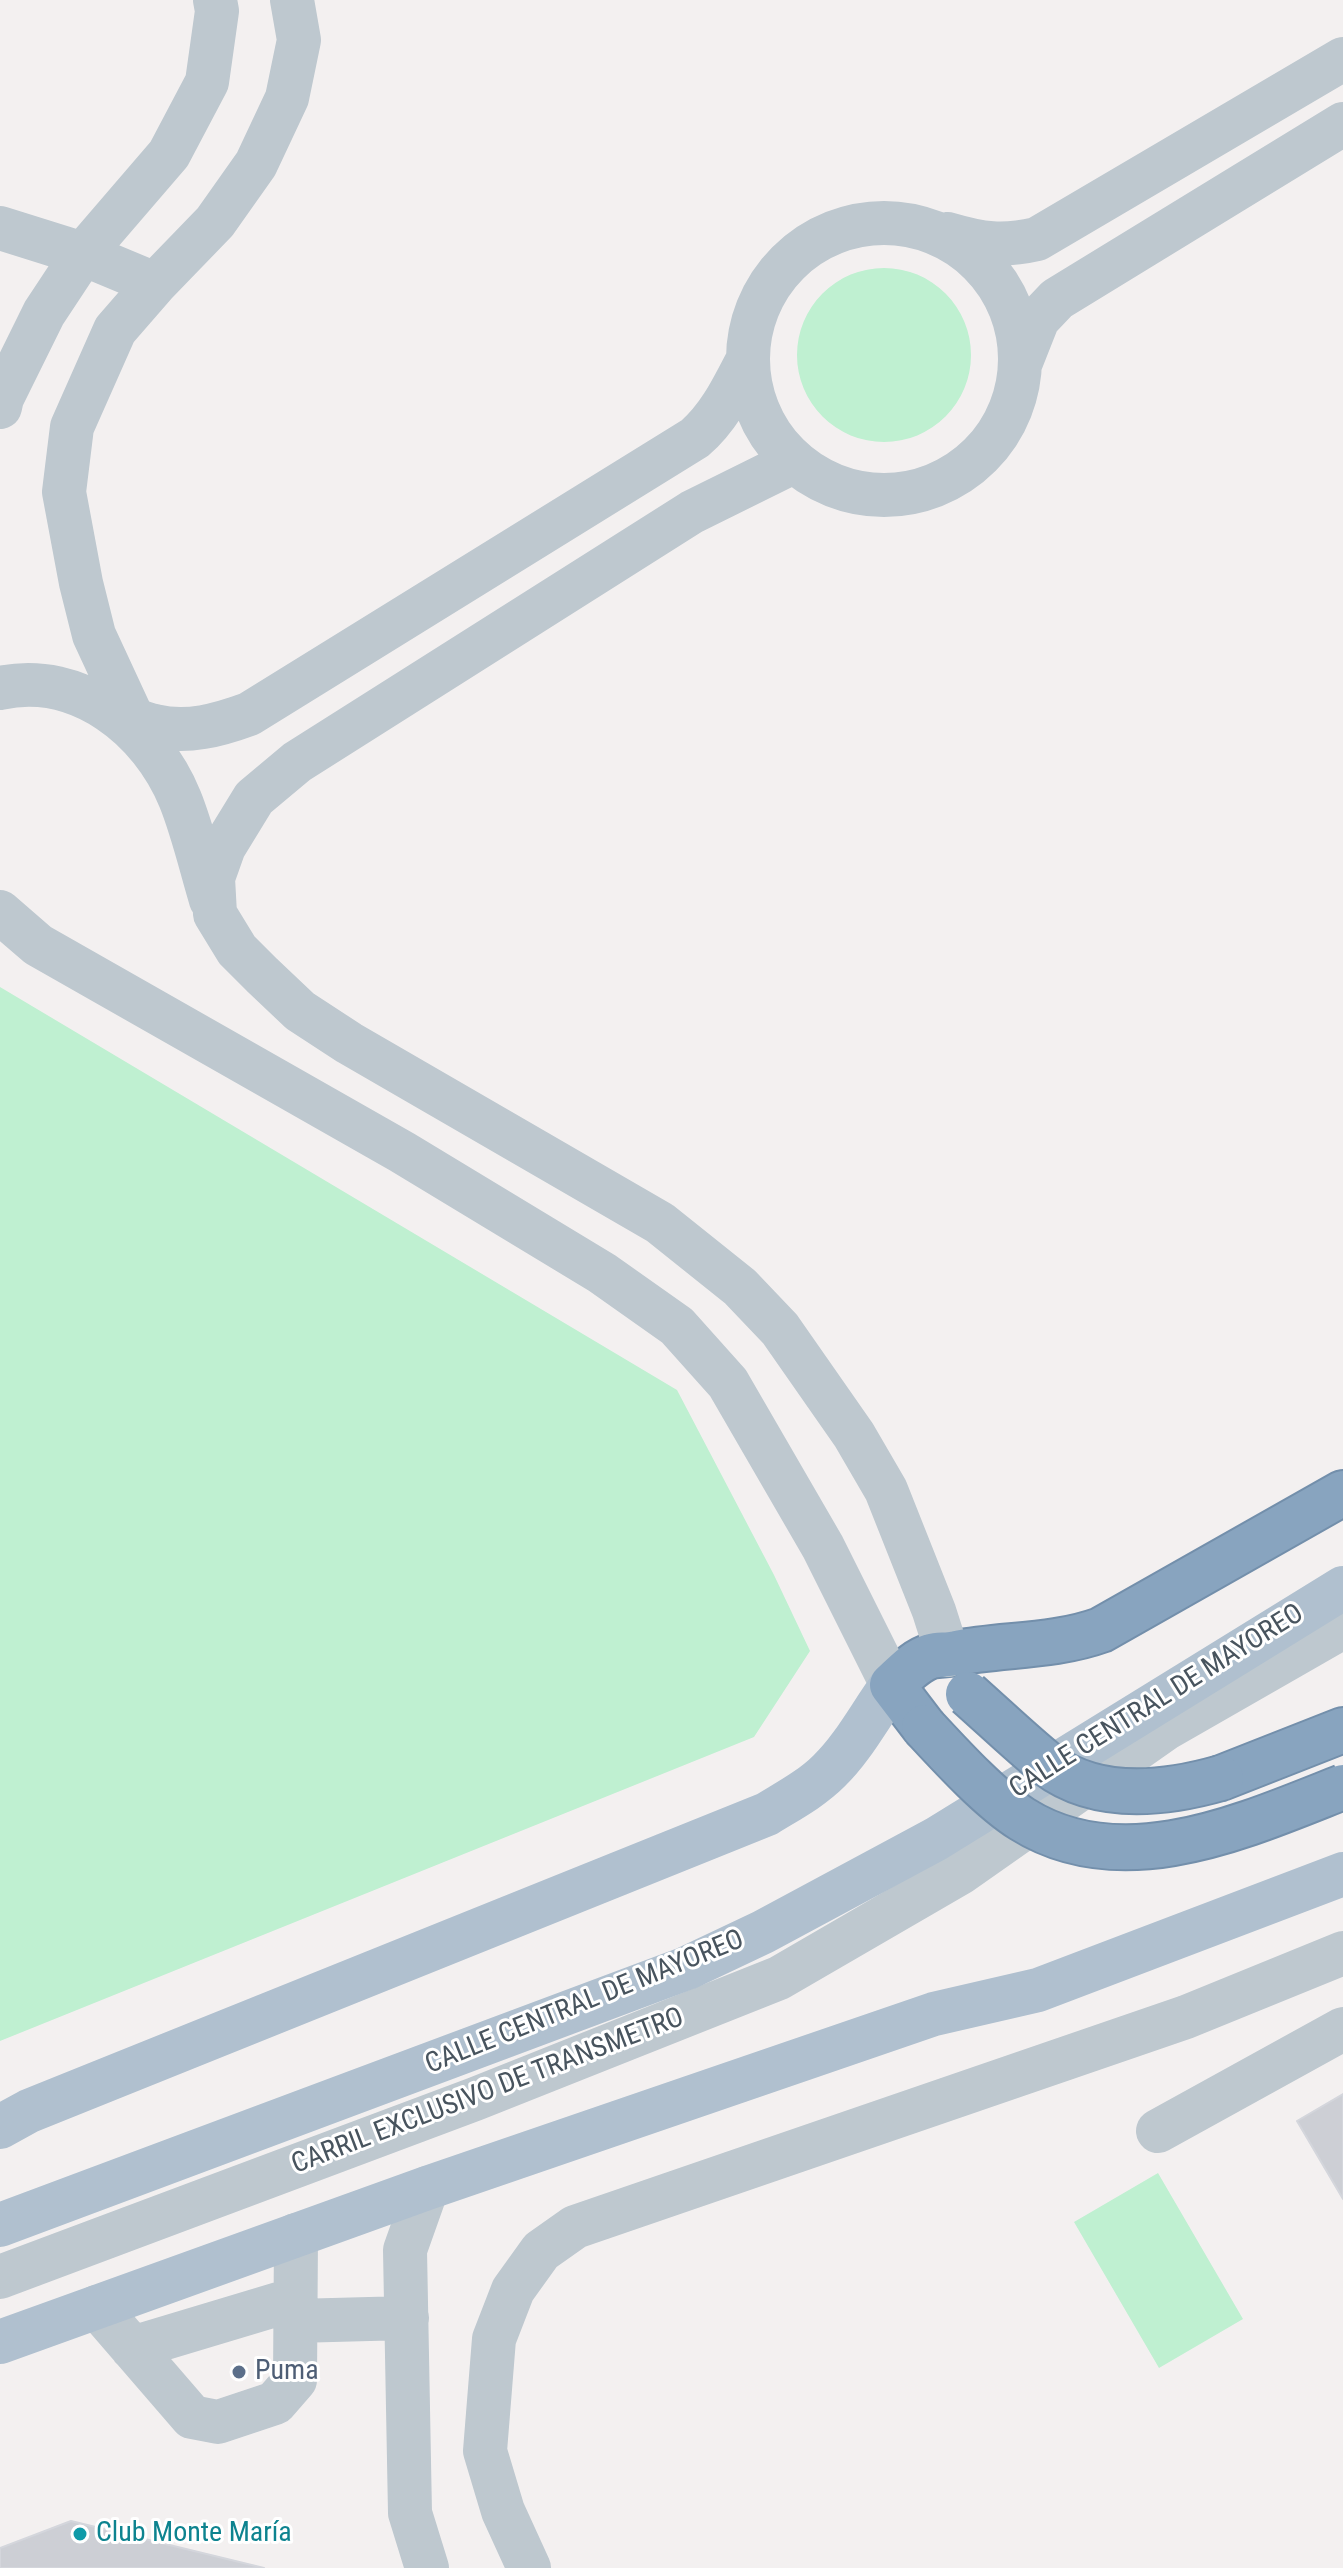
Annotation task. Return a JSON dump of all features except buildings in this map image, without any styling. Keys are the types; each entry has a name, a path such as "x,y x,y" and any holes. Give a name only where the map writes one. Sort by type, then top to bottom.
{"highway":[{"path":"1343,1493 1101,1630 1065,1641 933,1655 916,1663 892,1685 924,1727 1008,1810 1059,1837 1099,1847 1149,1847 1194,1839 1343,1787"},
{"path":"948,1655 968,1694 1050,1766 1090,1785 1107,1789 1145,1791 1184,1788 1221,1778 1343,1730"}],"main road":[{"name":"CALLE CENTRAL DE MAYOREO","path":"0,2225 700,1962 763,1932 936,1839 1343,1588"},
{"path":"0,2127 29,2111 767,1814 828,1772 845,1753 892,1685"},
{"path":"0,2342 427,2188 934,2014 1038,1990 1343,1874"}],"street":[{"path":"0,407 44,313 83,254 169,154 207,82 217,11 215,0"},
{"path":"292,0 299,40 287,98 256,164 215,222 115,330 72,427 64,492 94,635 122,715 162,763 180,799 215,914 237,950 300,1011 349,1043 660,1223 740,1287 780,1329 854,1435 886,1490 948,1655"},
{"path":"1343,59 1037,239 1014,244 983,245 932,230 889,222 845,228 805,247 774,278 754,318 747,361 753,399 769,433 793,462 830,485 873,496 918,492 959,474 991,444 1013,405 1021,362 1038,319 1057,299 1343,124"},
{"path":"0,228 83,254 155,284"},
{"path":"932,230 969,250 998,282 1016,320 1021,362"},
{"path":"0,688 17,684 52,686 83,695 122,715 176,729 220,725 249,714 695,438 710,425 723,406 747,361"},
{"path":"215,914 213,878 224,847 254,798 297,762 692,512 793,462"},
{"path":"0,912 38,945 402,1152 602,1273 677,1326 728,1383 823,1547 892,1685"},
{"name":"CARRIL EXCLUSIVO DE TRANSMETRO","path":"0,2277 475,2099 779,1978 960,1873 1165,1729 1343,1627"},
{"path":"529,2568 503,2511 485,2451 494,2339 513,2290 541,2251 575,2227 1186,2017 1343,1953"},
{"path":"1158,2131 1343,2029"},
{"path":"427,2188 405,2250 410,2513 427,2568"},
{"path":"97,2307 192,2417 218,2422 275,2403 295,2380 296,2235"},
{"path":"132,2348 295,2310 407,2318"}],"green space":[{"path":"884,268 917,274 946,293 965,322 971,355 965,388 946,417 917,436 884,442 851,436 822,417 803,388 797,355 803,322 822,293 851,274"},
{"path":"0,987 677,1390 774,1575 810,1651 754,1737 0,2041"},
{"path":"1158,2173 1243,2319 1159,2368 1074,2222"}],"place":[{"name":"Puma","path":"239,2372"},
{"name":"Club Monte María","path":"80,2534"}]}
